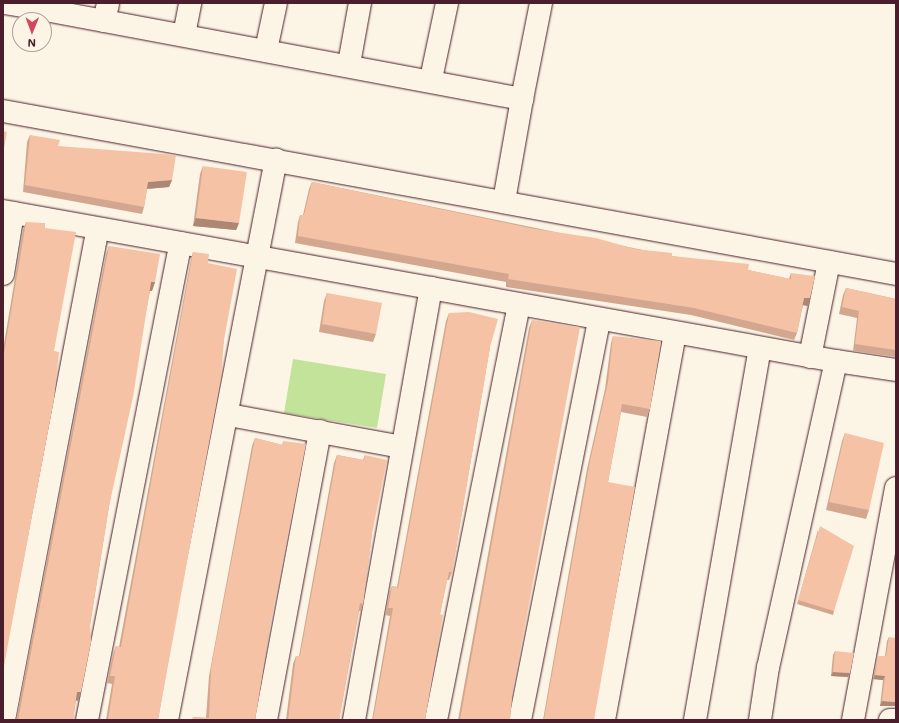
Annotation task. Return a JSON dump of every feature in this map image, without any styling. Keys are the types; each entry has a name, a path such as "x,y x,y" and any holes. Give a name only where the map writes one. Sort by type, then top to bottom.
{"street":[{"path":"184,35 190,3"},
{"path":"266,50 276,3"},
{"path":"348,64 360,3"},
{"path":"431,79 447,3"},
{"path":"504,201 541,3"},
{"path":"18,4 106,12 184,35 431,79 522,99"},
{"path":"3,111 276,158 896,274"},
{"path":"167,720 229,415 256,255 276,158"},
{"path":"3,274 8,212 98,229 256,255 599,321 760,349 896,370"},
{"path":"4,720 98,229"},
{"path":"87,720 181,243"},
{"path":"810,357 828,262"},
{"path":"354,720 401,446 431,288"},
{"path":"436,720 519,306"},
{"path":"520,720 599,321"},
{"path":"604,720 675,333"},
{"path":"695,720 760,349"},
{"path":"760,720 768,667 836,361"},
{"path":"229,415 401,446"},
{"path":"266,720 320,432"},
{"path":"853,720 896,488"},
{"path":"890,720 896,720"}],"green space":[{"path":"293,359 386,374 377,428 284,413"}],"building":[{"path":"3,131 7,132 3,154"},
{"path":"30,135 60,140 58,146 176,155 172,180 148,182 144,207 25,185"},
{"path":"203,166 247,172 239,223 196,218"},
{"path":"312,182 535,229 596,238 635,249 672,253 672,256 749,264 748,270 791,279 791,273 815,276 810,298 804,298 797,333 694,308 508,279 509,274 298,236 300,215 304,215"},
{"path":"26,222 45,223 45,228 76,232 54,351 59,352 54,399 3,671 3,359"},
{"path":"109,246 160,254 155,282 151,282 133,397 109,506 90,624 91,642 81,692 77,692 73,720 18,720"},
{"path":"193,252 209,254 208,263 237,269 224,340 221,377 158,720 108,720 115,676 110,676 116,646 121,647"},
{"path":"846,288 896,299 896,350 855,344 859,311 842,307"},
{"path":"327,293 382,303 376,334 322,324"},
{"path":"469,312 498,319 490,347 452,572 449,572 440,614 443,615 425,720 373,720 393,608 388,608 392,586 398,588 449,313"},
{"path":"532,320 580,327 512,696 510,720 460,720"},
{"path":"613,336 661,341 650,409 622,404 608,482 635,487 594,720 544,719 590,461 608,382"},
{"path":"845,433 884,443 869,510 829,502"},
{"path":"255,438 283,445 283,441 306,444 269,632 255,720 193,720 193,717 209,718 211,668"},
{"path":"337,455 364,460 365,455 387,460 372,534 363,604 360,603 339,720 288,720 296,656 300,656"},
{"path":"820,526 854,546 834,611 798,600"},
{"path":"889,637 896,638 896,702 882,701 885,676 875,675 878,656 886,656"},
{"path":"835,651 854,653 850,673 833,672"}]}
